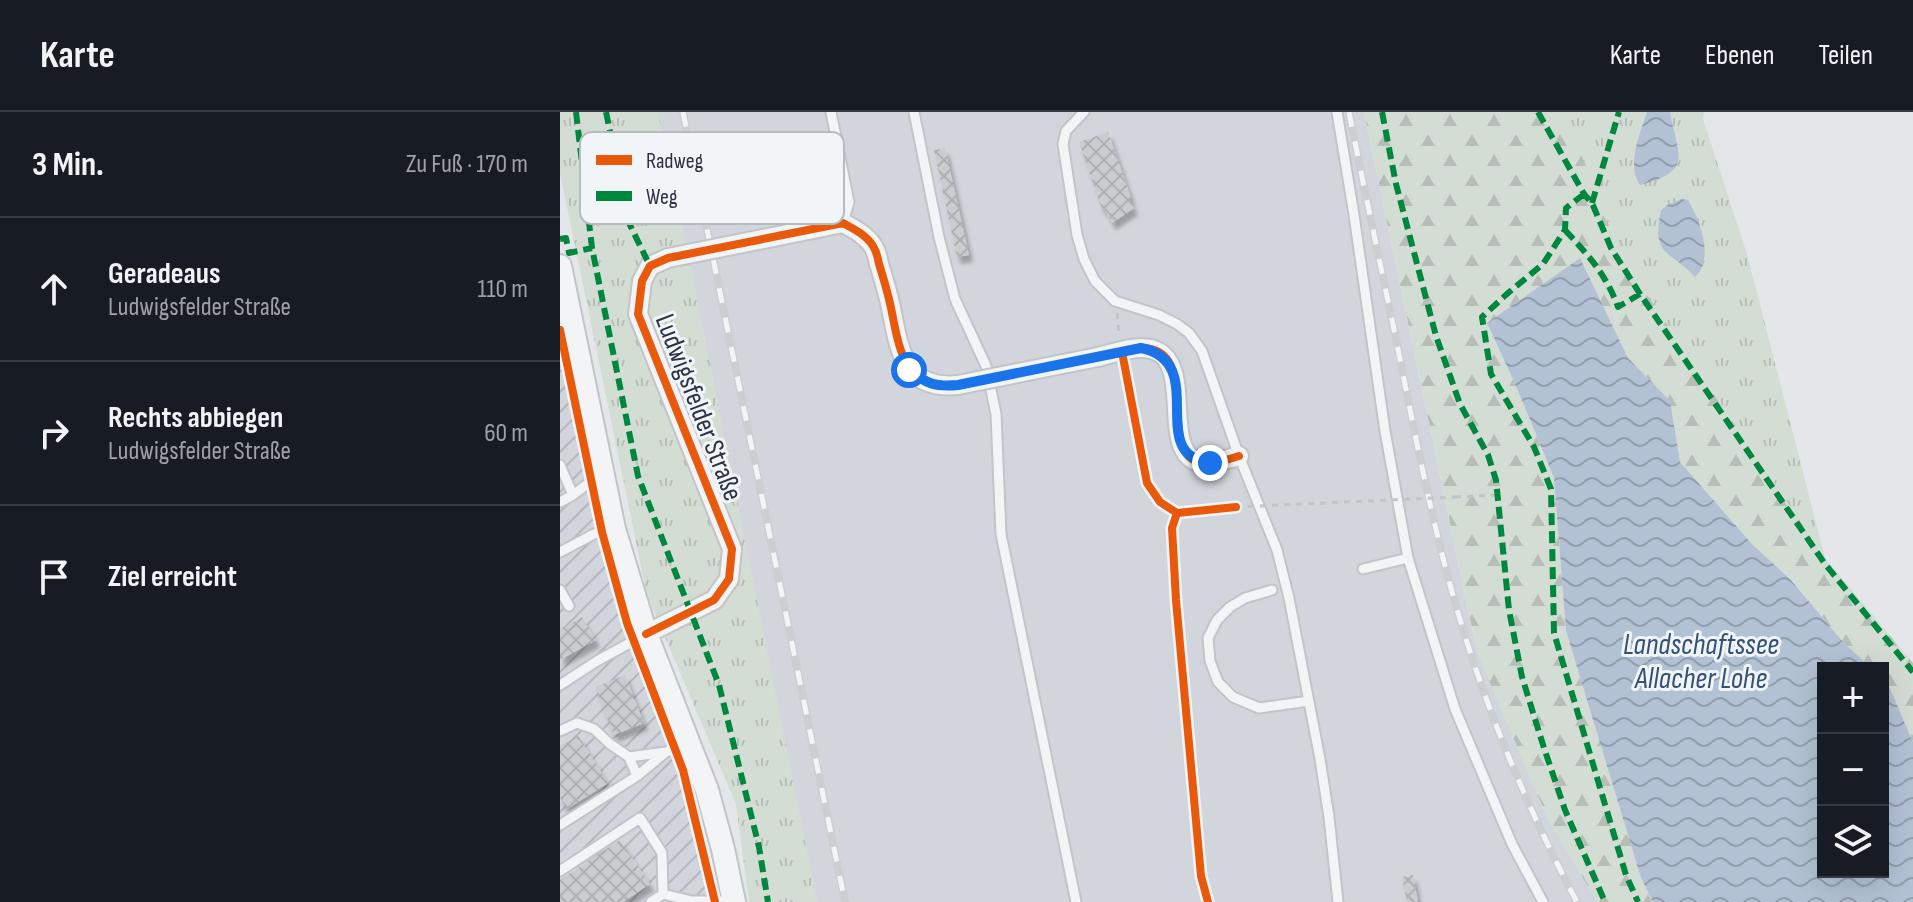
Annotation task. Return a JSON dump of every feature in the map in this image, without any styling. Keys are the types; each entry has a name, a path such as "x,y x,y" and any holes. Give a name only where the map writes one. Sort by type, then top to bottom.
{"street":[{"name":"Ludwigsfelder Straße","path":"646,634 714,600 729,579 732,549 638,314 642,281 650,266 668,258 838,224"},
{"path":"844,224 873,245 899,346 909,370 926,383 942,387 958,385 1141,348 1167,359 1171,368 1177,386 1178,435 1188,455 1199,462 1210,463 1239,456"},
{"path":"560,266 567,337 614,529 646,634 707,790 734,901"}],"lane":[{"path":"831,112 835,132"},
{"path":"914,112 955,299 986,366 996,414 1001,534 1076,902"},
{"path":"1084,112 1066,131 1063,144 1077,235 1084,259 1095,281 1115,301 1177,324 1189,333 1202,351 1239,456 1277,550 1309,701 1329,817 1338,902"},
{"path":"1337,112 1385,431 1408,558 1455,709 1512,844 1543,902"},
{"path":"844,177 849,202 844,220"},
{"path":"560,465 573,495"},
{"path":"560,502 602,473"},
{"path":"560,552 594,534 614,529"},
{"path":"1363,569 1408,558"},
{"path":"560,590 569,606"},
{"path":"1272,590 1245,598 1217,620 1208,638 1210,661 1218,682 1233,697 1259,708 1309,701"},
{"path":"560,685 646,634"},
{"path":"560,731 577,723 594,729 629,757 637,776"},
{"path":"629,757 666,752 689,742"},
{"path":"560,825 637,776 666,752"},
{"path":"560,871 640,818 662,853 663,894"},
{"path":"651,902 663,894 692,901 734,901"}],"path":[{"path":"1117,317 1120,340"},
{"path":"1236,507 1498,495"}],"shaded area":[{"path":"638,112 1364,112 1476,648 1547,817 1597,902 797,902 661,224 844,224 844,132 642,132"},
{"path":"560,360 626,639 680,769 715,902 560,902"}],"green space":[{"path":"560,112 658,112 662,132 580,132 580,224 682,224 817,902 749,902 736,804 647,595 560,173"},
{"path":"1364,112 1560,112 1587,167 1602,213 1646,293 1825,558 1913,663 1913,742 1889,686 1889,662 1865,662 1844,643 1790,579 1752,544 1680,462 1669,401 1628,358 1580,258 1487,324 1554,478 1566,631 1641,878 1653,902 1597,902 1547,817 1477,652"},
{"path":"1560,112 1704,112 1703,119 1747,254 1825,558 1646,293 1602,213 1587,167"}],"water":[{"path":"1647,112 1670,112 1678,160 1669,174 1640,185 1634,159"},
{"path":"1681,199 1688,200 1704,239 1704,260 1695,277 1664,251 1658,236 1661,210"},
{"name":"Landschaftssee Allacher Lohe","path":"1580,258 1628,358 1670,401 1680,462 1752,544 1790,579 1844,643 1865,662 1817,662 1817,878 1889,878 1889,686 1913,742 1913,902 1653,902 1641,878 1566,631 1554,478 1487,323"}],"building":[{"path":"1108,132 1134,208 1112,223 1102,209 1079,142"},
{"path":"945,148 969,255 957,257 934,150"},
{"path":"582,617 596,640 560,660 560,630"},
{"path":"625,675 644,723 614,735 595,687"},
{"path":"578,735 608,783 567,809 560,798 560,747"},
{"path":"620,840 650,884 623,902 560,902 560,880"},
{"path":"1413,875 1418,902 1407,902 1402,877"}],"railway":[{"path":"683,112 687,132"},
{"path":"1349,112 1424,478 1455,602 1483,690 1517,777 1577,902"},
{"path":"706,224 845,902"}],"marked path":[{"path":"576,112 580,146"},
{"path":"606,112 610,132"},
{"path":"1382,112 1396,184 1436,336 1460,404 1488,455 1496,480 1509,610 1522,677 1565,810 1605,902"},
{"path":"1538,112 1592,203 1611,248 1640,294 1825,564 1913,672"},
{"path":"1592,203 1619,112"},
{"path":"1584,194 1566,208 1565,230 1543,264 1482,317 1491,374 1534,447 1551,489 1554,633 1626,875 1638,902"},
{"path":"589,224 638,476 719,685 759,847 768,902"},
{"path":"629,224 650,266"},
{"path":"1565,230 1602,275 1618,307 1640,294"},
{"path":"560,239 566,238 569,253 592,248"}],"cycle path":[{"path":"646,634 714,600 729,579 732,549 638,314 642,281 650,266 668,258 838,224"},
{"path":"844,224 863,235 874,248 903,355 908,366 927,382 958,385 1136,348 1160,352 1171,365 1178,427 1182,445 1191,458 1212,463 1239,456"},
{"path":"560,330 602,532 627,623 683,770 715,902"},
{"path":"1122,352 1147,483 1160,502 1177,513"},
{"path":"1208,902 1201,876 1172,528 1177,513 1236,507"}],"route":[{"path":"909,370 926,383 942,387 1141,348 1150,350 1167,359 1177,386 1178,435 1182,447 1199,462 1210,463"}]}
